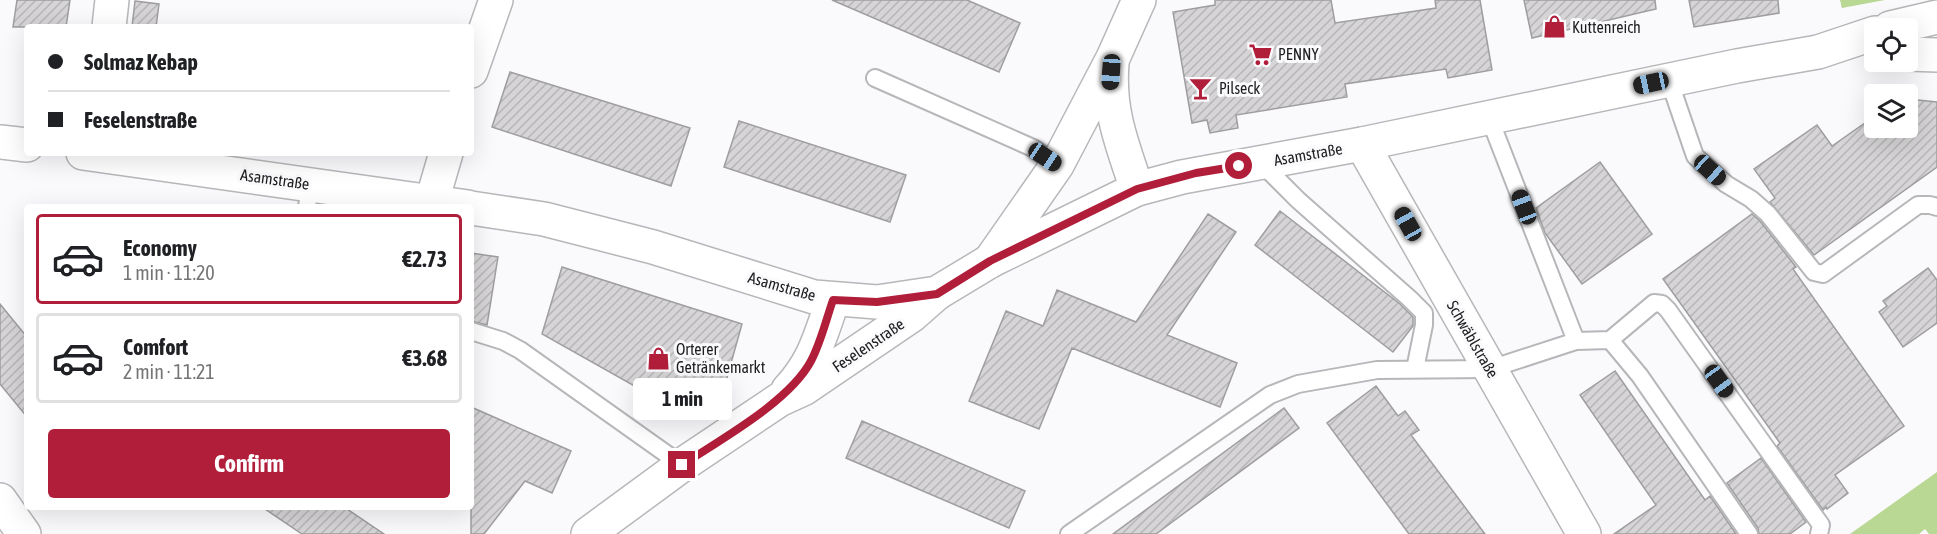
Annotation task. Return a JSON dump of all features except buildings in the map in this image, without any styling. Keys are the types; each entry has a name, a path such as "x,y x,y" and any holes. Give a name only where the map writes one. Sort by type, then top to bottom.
{"street":[{"path":"109,24 112,0"},
{"path":"474,62 496,0"},
{"path":"990,261 1057,165 1113,58 1139,0"},
{"path":"1918,21 1937,17"},
{"name":"Asamstraße","path":"474,208 544,219 652,247 814,297 877,302 937,294 990,261 1137,189 1196,173 1362,144 1669,80 1818,52 1864,37"},
{"name":"Asamstraße","path":"1818,52 1864,53"},
{"path":"1918,54 1937,55"},
{"path":"1113,58 1110,87 1113,115 1137,189"},
{"path":"0,142 24,145"},
{"name":"Schwäblstraße","path":"1362,144 1584,534"},
{"name":"Asamstraße","path":"101,156 308,196 432,201 450,204"},
{"path":"432,201 445,156"},
{"name":"Feselenstraße","path":"588,534 682,465 912,315 937,294"},
{"path":"779,400 810,363 819,344 833,300"},
{"path":"0,501 24,534"}],"lane":[{"path":"875,78 1033,148 1057,165"},
{"path":"1669,80 1695,156 1726,184 1751,199 1768,214 1814,272 1823,274 1918,205 1930,204 1937,207"},
{"path":"1489,117 1576,341"},
{"path":"1261,163 1298,200 1424,313 1424,325 1415,369"},
{"path":"1069,534 1270,395 1298,384 1377,370 1490,369 1576,341 1610,340 1654,303 1662,304 1668,310 1821,525 1819,534"},
{"path":"474,332 503,341 520,350 682,465"},
{"path":"1610,340 1640,376 1749,534"}],"green space":[{"path":"1840,0 1885,0 1842,8"},
{"path":"1937,472 1937,534 1929,534 1925,529 1919,534 1850,534"}],"place":[{"name":"Kuttenreich","path":"1554,27"},
{"name":"PENNY","path":"1260,54"},
{"name":"Pilseck","path":"1201,88"},
{"name":"Orterer Getränkemarkt","path":"658,358"}],"route":[{"path":"682,465 779,400 801,376 819,344 833,300 877,302 937,294 990,261 1137,189 1196,173 1239,166"}]}
